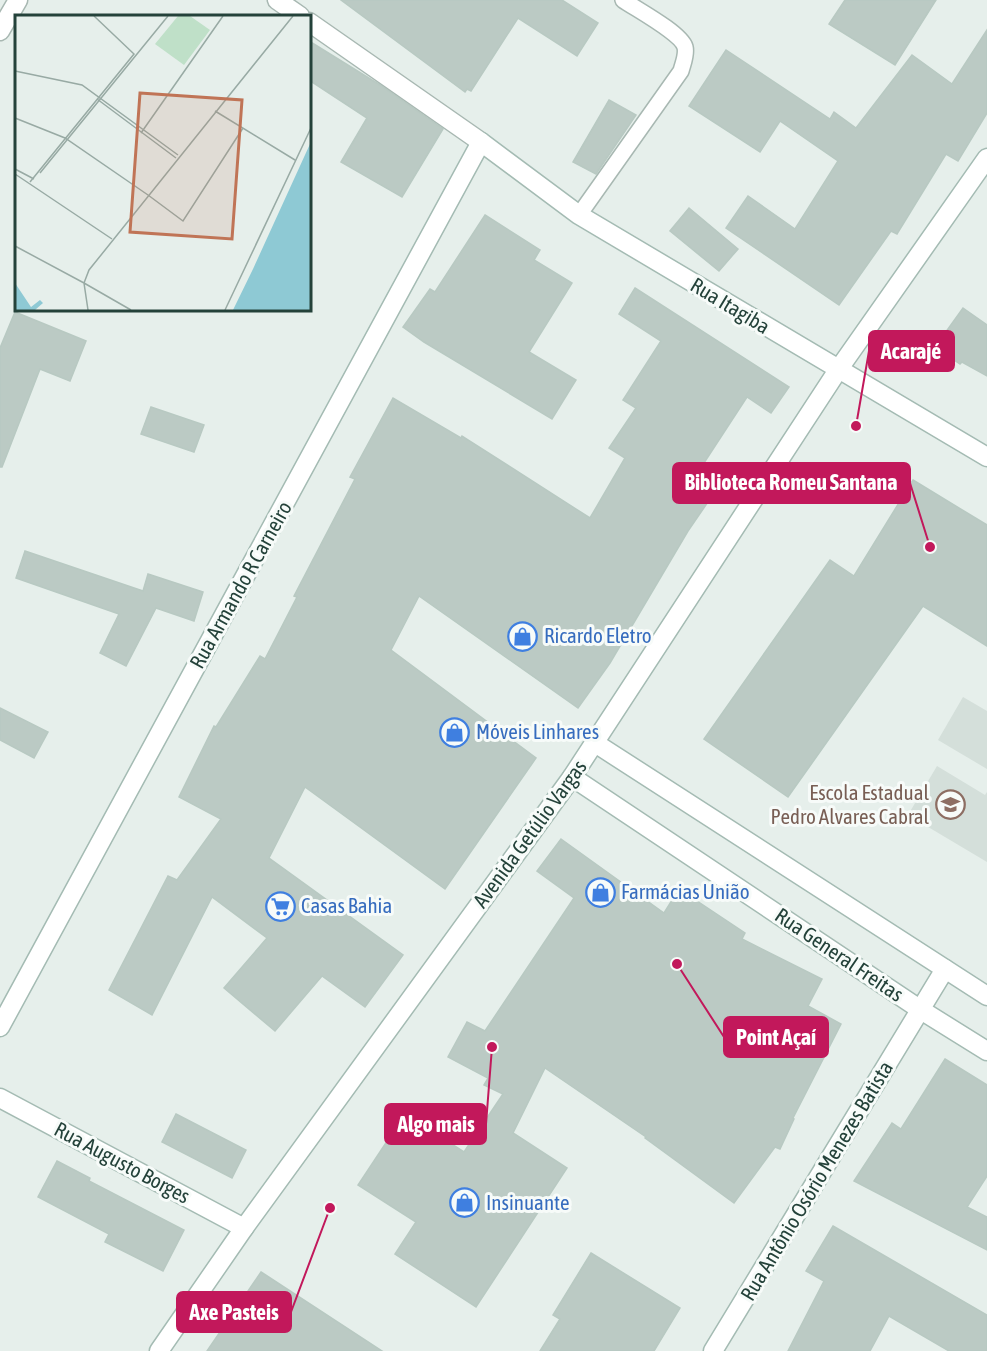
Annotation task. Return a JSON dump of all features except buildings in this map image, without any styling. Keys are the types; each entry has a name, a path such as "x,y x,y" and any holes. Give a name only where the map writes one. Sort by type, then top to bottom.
{"main road":[{"path":"0,31 18,0"},
{"path":"277,0 299,15"},
{"name":"Rua Itagiba","path":"310,23 481,142 579,215 987,457"},
{"name":"Rua Armando R Carneiro","path":"0,1027 481,142"},
{"name":"Avenida Getúlio Vargas","path":"159,1351 244,1228 572,777 838,370 987,158"},
{"path":"595,743 987,996"},
{"name":"Rua General Freitas","path":"572,777 921,1010 987,1051"},
{"name":"Rua Antônio Osório Menezes Batista","path":"713,1351 945,969"},
{"name":"Rua Augusto Borges","path":"0,1098 244,1228"}],"lane":[{"path":"579,215 681,71 685,57 684,45 676,36 623,0"}],"shaded area":[{"name":"Escola Estadual Pedro Alvares Cabral","path":"963,697 987,711 987,769 938,740"},
{"name":"Escola Estadual Pedro Alvares Cabral","path":"937,766 985,795 987,792 987,862 908,815"}],"place":[{"name":"Acarajé","path":"856,426"},
{"name":"Biblioteca Romeu Santana","path":"930,547"},
{"name":"Ricardo Eletro","path":"523,636"},
{"name":"Móveis Linhares","path":"455,732"},
{"name":"Escola Estadual Pedro Alvares Cabral","path":"950,805"},
{"name":"Farmácias União","path":"600,892"},
{"name":"Casas Bahia","path":"280,906"},
{"name":"Point Açaí","path":"677,964"},
{"name":"Algo mais","path":"492,1047"},
{"name":"Insinuante","path":"465,1203"},
{"name":"Axe Pasteis","path":"330,1208"}]}
